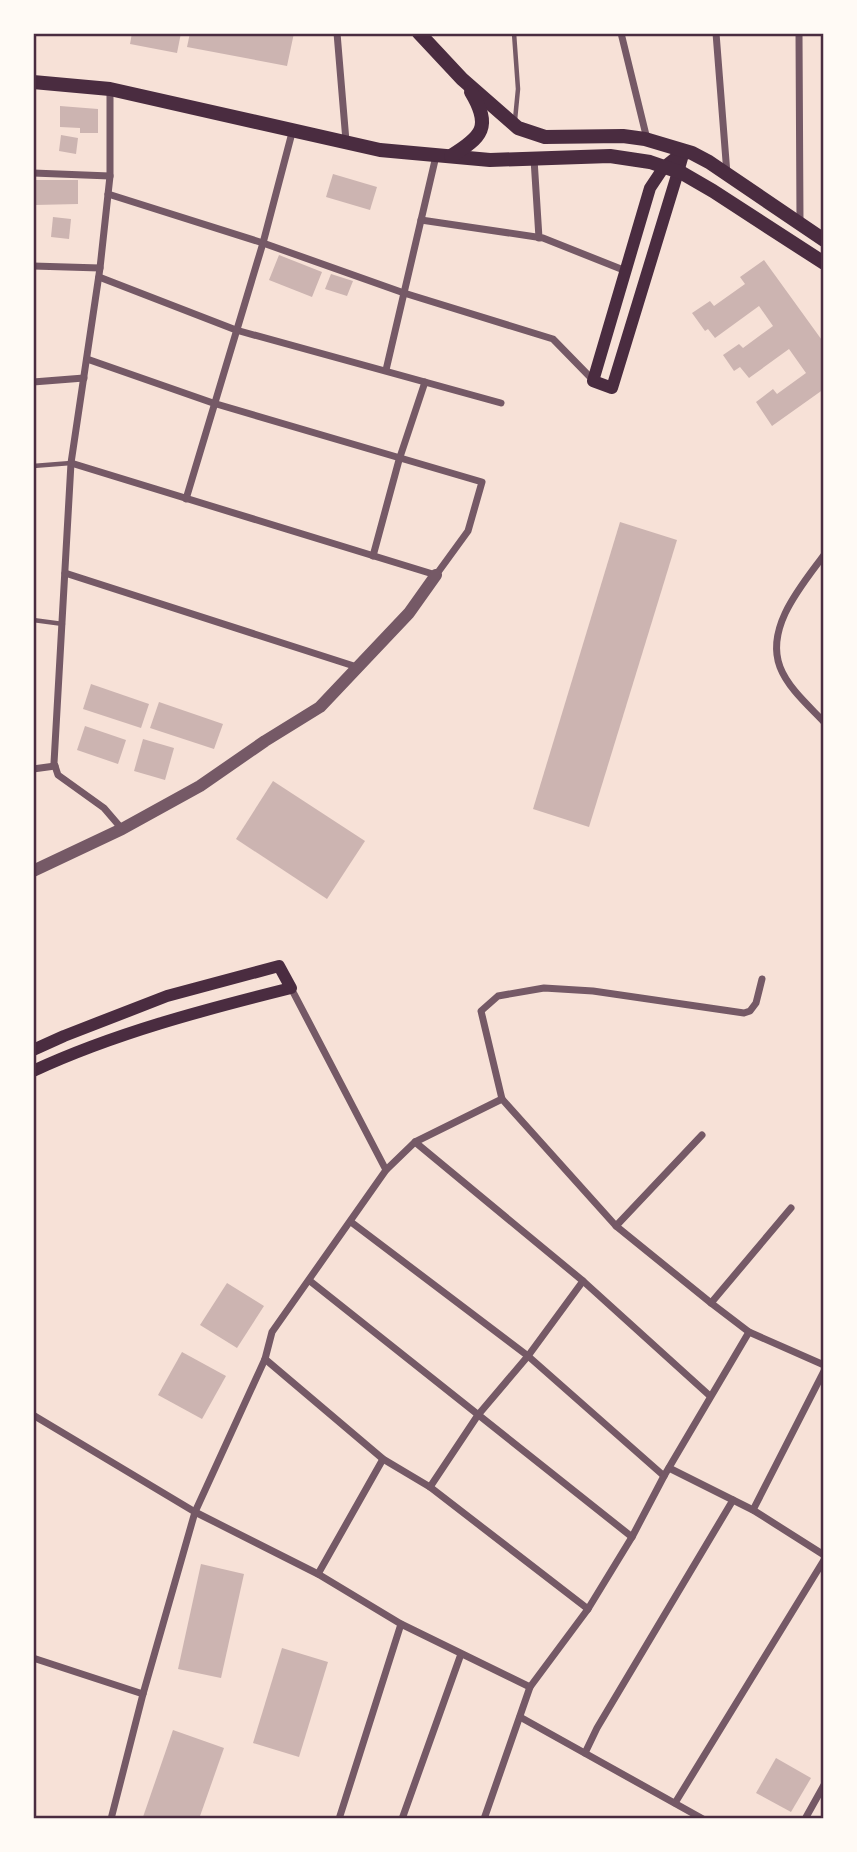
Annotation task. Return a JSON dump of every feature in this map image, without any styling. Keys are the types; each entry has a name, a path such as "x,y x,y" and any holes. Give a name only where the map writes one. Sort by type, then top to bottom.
{"main road":[{"path":"419,33 462,79 514,125 545,137 623,136 684,151 709,162 800,227 824,240"},
{"path":"444,156 475,141 482,130 483,118 479,106 462,79"},
{"path":"33,82 110,89 380,150 490,160 610,156 650,162 671,169 713,191 824,263"},
{"path":"671,169 612,388 593,381 650,188 671,169 684,151"},
{"path":"33,1050 167,996 279,966 291,988 187,1014 59,1059 33,1071"}],"street":[{"path":"337,33 346,141"},
{"path":"621,33 648,140"},
{"path":"716,33 727,175"},
{"path":"800,33 800,227"},
{"path":"110,89 110,176 99,277 71,463 55,766 58,775 104,808 122,829"},
{"path":"186,499 263,243 293,129"},
{"path":"386,370 421,220 444,156"},
{"path":"534,158 539,238"},
{"path":"33,173 110,176"},
{"path":"108,194 263,243 404,293 553,339 593,381"},
{"path":"421,220 539,238 626,271"},
{"path":"33,266 100,268"},
{"path":"99,277 236,330 501,403"},
{"path":"33,871 122,829 200,786 320,707 409,613 468,531 482,482 399,460 213,403 87,359"},
{"path":"33,382 84,378"},
{"path":"373,556 399,460 425,382"},
{"path":"71,463 436,575"},
{"path":"822,562 787,609 775,642 780,667 794,690 824,722"},
{"path":"65,573 357,667"},
{"path":"33,768 55,766"},
{"path":"762,979 756,1003 751,1011 744,1013 593,991 544,988 498,996 481,1011 502,1099 616,1226 749,1332 824,1365"},
{"path":"291,988 386,1170"},
{"path":"111,1819 143,1694 195,1512 265,1359 272,1332 386,1170 415,1142 502,1099"},
{"path":"616,1226 702,1136"},
{"path":"415,1142 583,1281 710,1396"},
{"path":"710,1303 791,1208"},
{"path":"351,1222 528,1356 664,1476"},
{"path":"310,1281 632,1537"},
{"path":"430,1487 478,1415 528,1356 583,1281"},
{"path":"484,1819 530,1687 588,1609 749,1332"},
{"path":"265,1359 383,1458 430,1487 588,1609"},
{"path":"753,1510 824,1371"},
{"path":"33,1415 195,1512 318,1574 401,1624 530,1687"},
{"path":"318,1574 383,1458"},
{"path":"669,1468 753,1510 824,1557 676,1804"},
{"path":"585,1753 597,1728 733,1500"},
{"path":"339,1819 401,1624"},
{"path":"402,1819 461,1654"},
{"path":"33,1658 143,1694"},
{"path":"520,1717 703,1819"},
{"path":"805,1819 824,1785"}],"lane":[{"path":"513,33 517,89 514,125"},
{"path":"33,466 71,463"},
{"path":"33,620 62,624"}],"building":[{"path":"132,33 181,33 177,53 130,44"},
{"path":"190,33 294,33 287,66 187,47"},
{"path":"60,106 98,109 98,133 80,133 80,128 60,127"},
{"path":"61,135 78,138 76,154 59,151"},
{"path":"333,174 377,187 370,210 326,197"},
{"path":"35,180 78,180 78,204 35,205"},
{"path":"53,217 71,219 69,239 51,237"},
{"path":"279,255 322,272 312,297 269,280"},
{"path":"764,260 824,343 824,389 772,426 756,402 773,389 777,394 806,373 789,349 749,378 740,367 734,371 723,355 739,344 743,348 773,326 759,306 715,338 708,329 705,331 692,313 710,301 714,306 745,284 740,277"},
{"path":"331,274 353,281 347,296 325,289"},
{"path":"620,522 677,540 589,827 533,809"},
{"path":"91,684 149,704 141,728 83,709"},
{"path":"159,702 223,724 214,749 150,728"},
{"path":"85,726 126,740 118,764 77,750"},
{"path":"143,739 174,748 165,780 134,771"},
{"path":"273,781 365,841 327,899 236,839"},
{"path":"227,1283 264,1306 237,1348 200,1325"},
{"path":"182,1352 226,1376 202,1419 158,1395"},
{"path":"201,1564 244,1574 221,1678 178,1669"},
{"path":"282,1648 328,1662 299,1757 253,1743"},
{"path":"173,1730 224,1748 199,1819 147,1819 143,1817"},
{"path":"776,1758 811,1778 791,1812 756,1793"}]}
